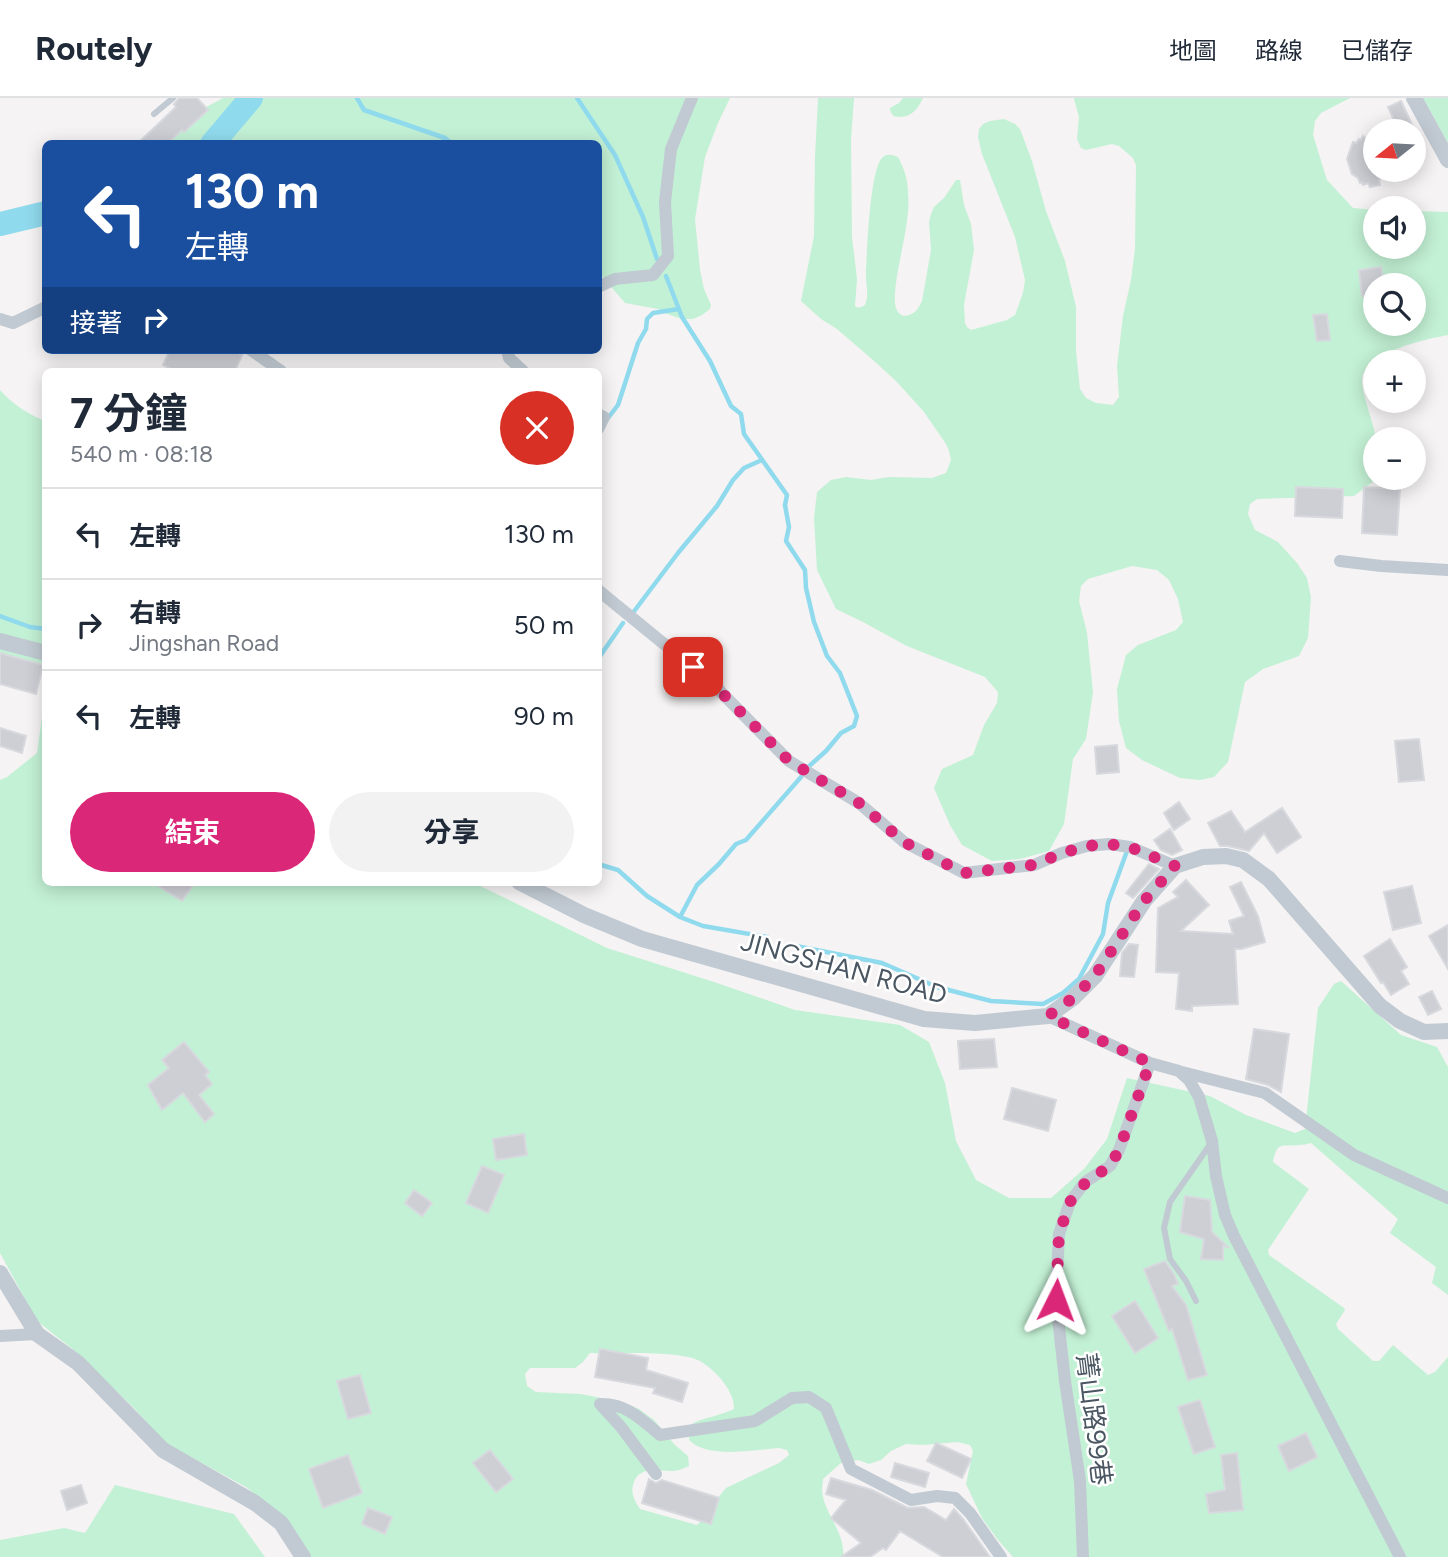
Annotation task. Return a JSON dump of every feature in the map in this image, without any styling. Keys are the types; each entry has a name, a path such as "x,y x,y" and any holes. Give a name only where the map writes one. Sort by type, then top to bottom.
{"street":[{"path":"602,285 615,279 653,275 668,256 665,202 671,149 692,98"},
{"path":"1414,98 1448,160"},
{"path":"0,319 13,323 42,309"},
{"path":"257,354 278,368"},
{"path":"508,354 520,368"},
{"path":"1340,561 1448,570"},
{"path":"602,593 713,684 789,761 859,803 904,842 964,873 1034,865 1074,849 1109,844 1130,847 1175,866"},
{"path":"0,640 42,652"},
{"path":"1448,1031 1424,1032 1400,1021 1380,1006 1269,879 1243,860 1226,856 1203,857 1175,866 1144,901 1095,976 1073,998 1048,1016 1150,1063 1265,1093 1354,1155 1448,1198"},
{"name":"JINGSHAN ROAD","path":"527,886 584,915 642,939 924,1019 975,1023 1048,1016"},
{"name":"菁山路99巷","path":"1083,1557 1080,1481 1056,1300 1059,1234 1070,1202 1086,1182 1110,1166 1119,1150 1150,1063"},
{"path":"1179,1071 1189,1080 1199,1097 1212,1141 1216,1176 1225,1215 1234,1236 1400,1557"},
{"path":"0,1273 37,1334 78,1363 163,1450 255,1503 281,1522 303,1557"},
{"path":"0,1336 37,1334"},
{"path":"656,1474 600,1404 612,1404 634,1413 660,1435 755,1421 792,1398 809,1397 826,1408 851,1469 911,1500 937,1496 956,1498 1001,1557"}],"lane":[{"path":"154,114 173,98"},
{"path":"1196,1301 1170,1259 1164,1228 1170,1202 1212,1141"}],"green space":[{"path":"223,98 730,98 705,157 695,219 700,270 710,309 693,319 682,319 658,309 625,303 602,276 602,140 160,140 197,112"},
{"path":"818,98 854,98 851,140 852,237 857,279 855,306 858,308 865,305 867,299 868,228 875,176 883,157 892,155 898,157 904,170 908,197 895,291 898,312 903,316 910,315 922,301 931,250 931,214 956,180 960,180 964,205 971,224 974,250 964,305 965,323 971,330 1007,320 1015,315 1025,280 1015,237 982,154 978,137 979,129 990,121 1004,119 1015,124 1020,129 1032,161 1046,211 1065,261 1076,307 1076,351 1080,389 1086,398 1096,403 1113,405 1119,397 1117,366 1135,249 1136,165 1133,158 1119,146 1112,144 1086,150 1081,148 1077,139 1079,117 1075,98 1350,98 1321,113 1315,121 1313,135 1327,180 1353,208 1363,209 1363,259 1426,259 1426,211 1448,212 1448,335 1395,350 1363,350 1363,413 1369,413 1373,427 1363,427 1363,489 1354,496 1257,499 1250,504 1248,514 1255,530 1278,542 1307,578 1311,597 1308,638 1299,656 1263,669 1245,682 1228,762 1214,777 1200,780 1180,778 1142,760 1126,748 1119,721 1117,689 1126,655 1138,645 1176,630 1183,622 1178,599 1169,580 1157,570 1132,566 1088,579 1081,586 1079,601 1087,633 1093,692 1086,739 1073,759 1064,824 1049,851 1020,859 992,861 962,845 934,788 942,769 973,755 984,725 997,703 998,692 985,677 907,646 836,609 817,570 814,518 817,492 831,480 846,477 871,480 889,477 932,478 946,473 951,460 949,451 924,412 896,381 801,301 814,236"},
{"path":"903,98 923,98 912,113 904,117 893,116 890,108"},
{"path":"1423,98 1448,98 1448,143"},
{"path":"0,390 21,408 42,420 42,663 0,654"},
{"path":"42,717 42,886 480,886 607,948 795,1010 900,1025 929,1042 945,1083 956,1141 976,1180 1009,1198 1051,1198 1084,1169 1107,1139 1127,1078 1210,1096 1246,1115 1295,1133 1305,1129 1318,1008 1334,984 1341,981 1401,1035 1437,1047 1448,1067 1448,1295 1432,1283 1436,1267 1390,1233 1398,1219 1311,1143 1281,1146 1276,1150 1273,1162 1309,1189 1268,1250 1269,1255 1344,1308 1336,1324 1338,1329 1373,1361 1379,1361 1393,1345 1428,1375 1435,1372 1448,1357 1448,1557 1013,1557 982,1518 966,1484 973,1451 970,1445 958,1442 906,1444 891,1451 881,1460 869,1464 858,1460 841,1463 823,1479 824,1499 841,1540 843,1557 311,1557 296,1532 278,1512 246,1487 165,1443 134,1408 75,1351 37,1321 0,1253 0,780 37,753","holes":["590,1353 662,1354 700,1361 724,1382 732,1397 734,1409 690,1425 689,1440 707,1450 779,1448 787,1450 789,1455 779,1463 726,1488 697,1525 640,1509 634,1499 633,1486 637,1476 647,1471 673,1471 689,1466 688,1456 654,1420 639,1409 621,1402 581,1394 536,1392 527,1386 525,1374 530,1368 575,1368"]},
{"path":"115,1485 234,1514 265,1557 0,1557 0,1540 64,1528 85,1533"}],"building":[{"path":"179,98 197,98 208,110 171,140 141,140 176,107 174,104"},
{"path":"1401,101 1409,119 1394,119 1388,107"},
{"path":"1363,136 1363,182 1379,182 1380,185 1363,185 1352,174 1347,159 1353,142 1361,140"},
{"path":"1381,267 1382,273 1363,273 1362,296 1359,270"},
{"path":"1327,314 1330,340 1317,341 1313,315"},
{"path":"168,354 242,355 236,368 170,368 163,365"},
{"path":"1296,487 1343,489 1342,518 1295,516"},
{"path":"1364,490 1400,490 1397,535 1362,533"},
{"path":"0,653 42,665 36,694 0,684"},
{"path":"0,728 26,736 22,753 0,746"},
{"path":"1419,739 1424,780 1399,782 1395,741"},
{"path":"1117,745 1119,772 1097,774 1095,747"},
{"path":"1179,802 1190,819 1174,830 1164,813"},
{"path":"1282,808 1301,837 1277,853 1264,833 1249,851 1220,846 1208,823 1231,811 1245,832"},
{"path":"1170,829 1182,850 1172,855 1161,850 1154,840"},
{"path":"1149,864 1159,869 1133,898 1126,893"},
{"path":"1186,880 1209,905 1181,931 1233,934 1229,921 1244,916 1230,887 1241,882 1258,916 1265,942 1235,949 1238,1004 1192,1006 1192,1011 1176,1009 1179,973 1156,972 1158,908 1178,897 1173,892"},
{"path":"158,886 192,886 182,901"},
{"path":"1412,886 1421,923 1393,930 1384,892"},
{"path":"1448,925 1448,969 1429,936"},
{"path":"1390,939 1407,967 1401,971 1409,984 1391,995 1364,956"},
{"path":"1129,944 1138,945 1134,977 1120,976 1122,953"},
{"path":"1432,991 1441,1009 1428,1015 1419,997"},
{"path":"1254,1029 1289,1034 1281,1092 1246,1079"},
{"path":"994,1039 997,1067 960,1069 958,1041"},
{"path":"184,1042 209,1072 205,1075 212,1084 199,1095 214,1114 205,1122 183,1093 162,1110 148,1085 169,1068 162,1060"},
{"path":"1012,1088 1056,1100 1048,1131 1004,1119"},
{"path":"524,1134 527,1155 496,1160 493,1139"},
{"path":"482,1166 504,1175 488,1213 466,1203"},
{"path":"414,1190 432,1203 422,1216 405,1203"},
{"path":"1185,1196 1210,1200 1212,1232 1228,1247 1223,1246 1223,1260 1201,1259 1204,1239 1180,1232"},
{"path":"1165,1261 1178,1284 1172,1286 1186,1305 1207,1375 1188,1380 1172,1329 1169,1331 1144,1269"},
{"path":"1135,1301 1158,1338 1135,1353 1112,1316"},
{"path":"600,1349 648,1358 646,1370 688,1383 682,1402 653,1393 655,1388 595,1377"},
{"path":"360,1375 371,1413 348,1419 337,1381"},
{"path":"1200,1400 1215,1447 1194,1454 1178,1407"},
{"path":"1306,1433 1317,1457 1289,1471 1278,1446"},
{"path":"936,1443 971,1459 962,1478 927,1461"},
{"path":"490,1450 513,1479 496,1492 473,1463"},
{"path":"1237,1453 1243,1510 1209,1513 1206,1494 1225,1490 1221,1455"},
{"path":"348,1455 362,1493 323,1508 309,1469"},
{"path":"895,1463 929,1473 925,1487 891,1477"},
{"path":"831,1478 872,1490 908,1508 924,1507 946,1520 954,1509 990,1557 943,1557 900,1531 886,1550 883,1548 870,1557 841,1557 861,1543 831,1518 846,1500 826,1494"},
{"path":"649,1479 656,1483 662,1480 719,1498 711,1524 642,1503"},
{"path":"81,1485 87,1503 67,1510 61,1491"},
{"path":"368,1508 392,1517 385,1534 362,1524"}],"waterway":[{"path":"215,140 251,98"},
{"path":"357,98 364,110 447,140"},
{"path":"577,98 615,155 643,217 657,259"},
{"path":"0,224 42,214"},
{"path":"666,276 682,317 710,361 731,406 741,414 744,434 787,495 785,505 789,527 786,541 805,570 814,622 827,656 840,673 857,716 854,726 841,733 807,768"},
{"path":"608,418 618,405 638,343 646,329 647,319 653,313 679,309"},
{"path":"632,614 717,506 733,480 744,468 762,460"},
{"path":"0,616 42,628"},
{"path":"602,653 623,623"},
{"path":"680,917 697,885 736,844 746,840 801,777"},
{"path":"791,945 882,963 937,987 991,1001 1043,1004 1063,993 1079,979 1103,934 1108,903 1127,851"},
{"path":"602,865 618,870 647,896 680,917 703,926 767,937"}],"route":[{"path":"693,667 789,761 859,803 904,842 964,873 1034,865 1087,846 1109,844 1130,847 1175,866 1144,901 1095,976 1073,998 1048,1016 1150,1063 1119,1150 1110,1166 1086,1182 1070,1202 1059,1234 1056,1300"}]}
